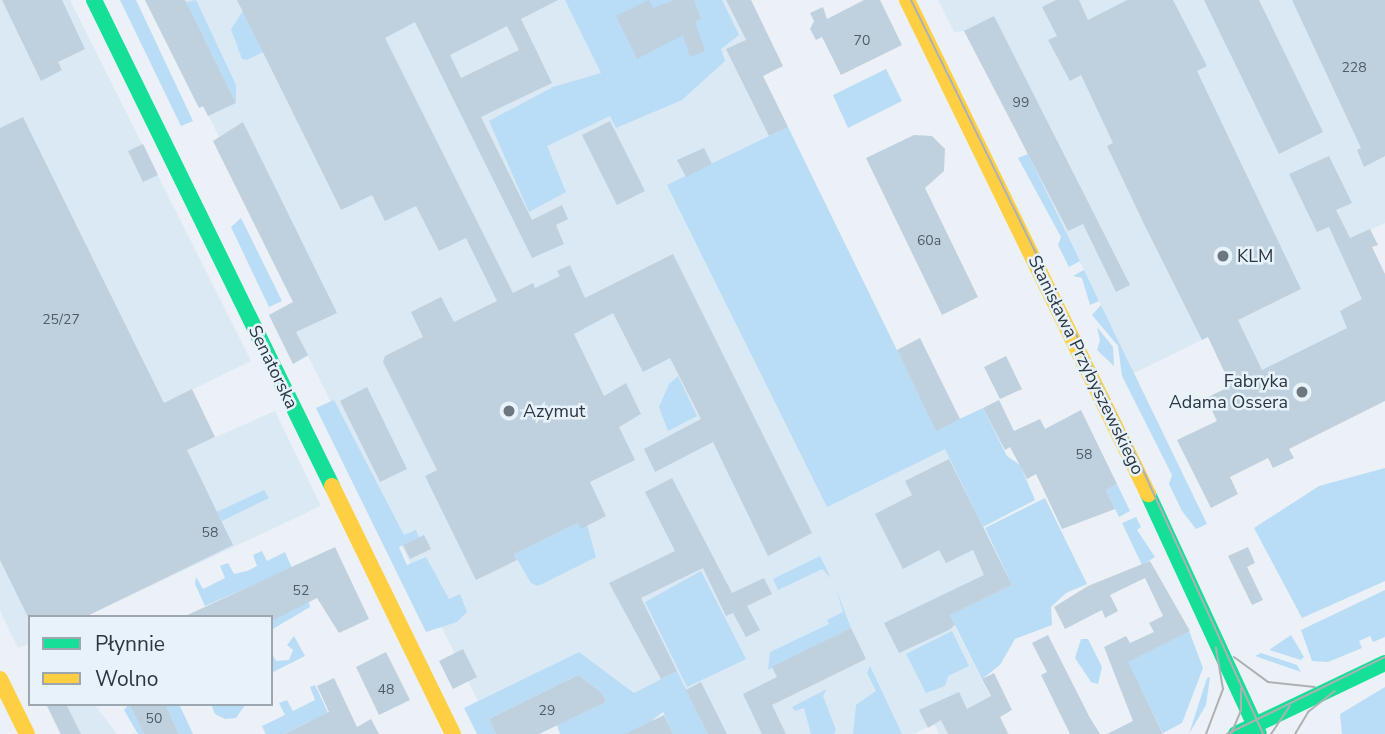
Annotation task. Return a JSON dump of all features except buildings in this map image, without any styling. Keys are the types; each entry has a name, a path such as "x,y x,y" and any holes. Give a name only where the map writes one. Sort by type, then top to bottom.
{"street":[{"name":"Senatorska","path":"94,0 453,734"},
{"name":"Stanisława Przybyszewskiego","path":"907,0 1122,437 1257,729"},
{"path":"1236,734 1257,729 1385,663"},
{"path":"0,680 27,734"}],"shaded area":[{"path":"0,0 70,0 251,361 175,398 198,445 275,411 321,506 89,615 28,615 28,644 18,648 0,611"},
{"path":"120,0 136,0 193,121 181,126"},
{"path":"145,0 726,0 788,127 667,186 945,449 1012,585 950,616 1009,734 939,734 934,724 914,734 708,734 677,672 634,693 579,652 478,701 308,356 293,364 269,315 293,302 213,141 219,137 204,106 199,108"},
{"path":"196,0 236,85 236,103 186,2"},
{"path":"565,0 722,0 739,35 721,49 725,61 682,100 616,128 610,116 547,146 566,192 529,212 489,121 553,87 601,73"},
{"path":"938,0 1385,0 1385,223 1351,238 1385,309 1231,386 1208,337 1134,373 990,77 964,31 954,32"},
{"path":"243,11 263,52 247,60 242,59 231,29"},
{"path":"886,69 902,101 848,128 833,95"},
{"path":"788,127 936,430 983,408 1007,456 1020,465 1035,500 983,527 945,449 827,507 667,185"},
{"path":"1028,154 1080,261 1069,267 1058,245 1061,237 1018,158"},
{"path":"241,218 282,301 269,307 231,227"},
{"path":"1084,270 1099,301 1090,305 1082,278 1073,276"},
{"path":"1101,305 1207,524 1196,529 1182,511 1169,484 1172,475 1122,376 1118,346 1092,315"},
{"path":"1097,327 1113,347 1114,366 1097,350 1100,340"},
{"path":"678,376 697,416 668,431 659,407 669,384"},
{"path":"334,400 404,535 416,530 419,538 399,547 407,565 426,557 449,599 460,594 467,612 457,622 426,632 316,408"},
{"path":"1385,468 1385,581 1302,618 1254,528 1319,486"},
{"path":"1117,484 1130,511 1119,517 1106,490"},
{"path":"264,490 269,498 222,521 217,512"},
{"path":"1045,498 1087,584 1066,593 1051,607 1052,625 1015,639 1000,665 982,679 950,615 1012,585 985,528"},
{"path":"1136,517 1141,527 1137,530 1155,557 1142,565 1122,523"},
{"path":"578,523 587,525 596,557 538,586 531,583 514,554"},
{"path":"262,551 267,561 285,552 292,568 205,606 195,584 196,577 203,589 225,578 220,566 228,563 234,574 247,571 257,566 253,555"},
{"path":"820,556 831,578 822,569 778,590 773,579"},
{"path":"701,571 746,659 687,687 645,602"},
{"path":"836,589 851,628 768,670 770,652 829,624 827,620 843,612"},
{"path":"1385,590 1385,637 1373,642 1370,636 1359,641 1362,648 1328,662 1312,661 1301,630"},
{"path":"308,599 310,607 273,629 273,620"},
{"path":"952,631 969,666 948,676 945,686 926,693 906,654"},
{"path":"1189,631 1203,668 1182,723 1163,733 1127,662"},
{"path":"1291,635 1304,657 1301,660 1269,650"},
{"path":"294,636 305,656 273,672 273,656 276,661 289,660 293,650 287,645"},
{"path":"1081,639 1088,639 1102,667 1098,684 1091,682 1075,658"},
{"path":"579,652 634,693 677,671 708,734 673,734 663,712 635,734 560,734 557,725 606,702 602,693 578,675 489,719 496,734 477,734 464,708"},
{"path":"1261,653 1297,665 1301,672 1255,656"},
{"path":"870,666 902,734 853,734 856,705 876,691 867,673"},
{"path":"1210,677 1206,705 1189,734 1207,678"},
{"path":"315,685 338,734 310,721 284,734 266,734 262,726 285,715 279,703 287,700 293,711 315,700 310,687"},
{"path":"1385,687 1385,734 1342,734 1340,714"},
{"path":"827,689 823,696 836,730 834,734 811,734 804,708 795,711 792,707"},
{"path":"47,706 96,706 117,734 60,734"},
{"path":"130,706 144,734 138,734 124,710"},
{"path":"166,706 180,706 193,734 179,734"},
{"path":"212,706 244,706 236,718 225,719 215,714"}],"tram line":[{"path":"911,0 1142,468 1263,734"},
{"path":"1206,734 1223,689 1216,648"},
{"path":"1234,657 1268,682 1315,687"},
{"path":"1227,734 1385,657"},
{"path":"1231,734 1241,710 1241,688"},
{"path":"1295,734 1308,712 1335,691"},
{"path":"1271,734 1290,706"}],"traffic: fast":[{"path":"94,0 332,486"},
{"path":"1148,494 1259,734"},
{"path":"1236,734 1385,663"}],"traffic: slow":[{"path":"907,0 1148,494"},
{"path":"332,486 453,734"},
{"path":"0,679 27,734"}],"place":[{"name":"KLM","path":"1223,256"},
{"name":"Fabryka Adama Ossera","path":"1302,392"},
{"name":"Azymut","path":"509,411"}]}
